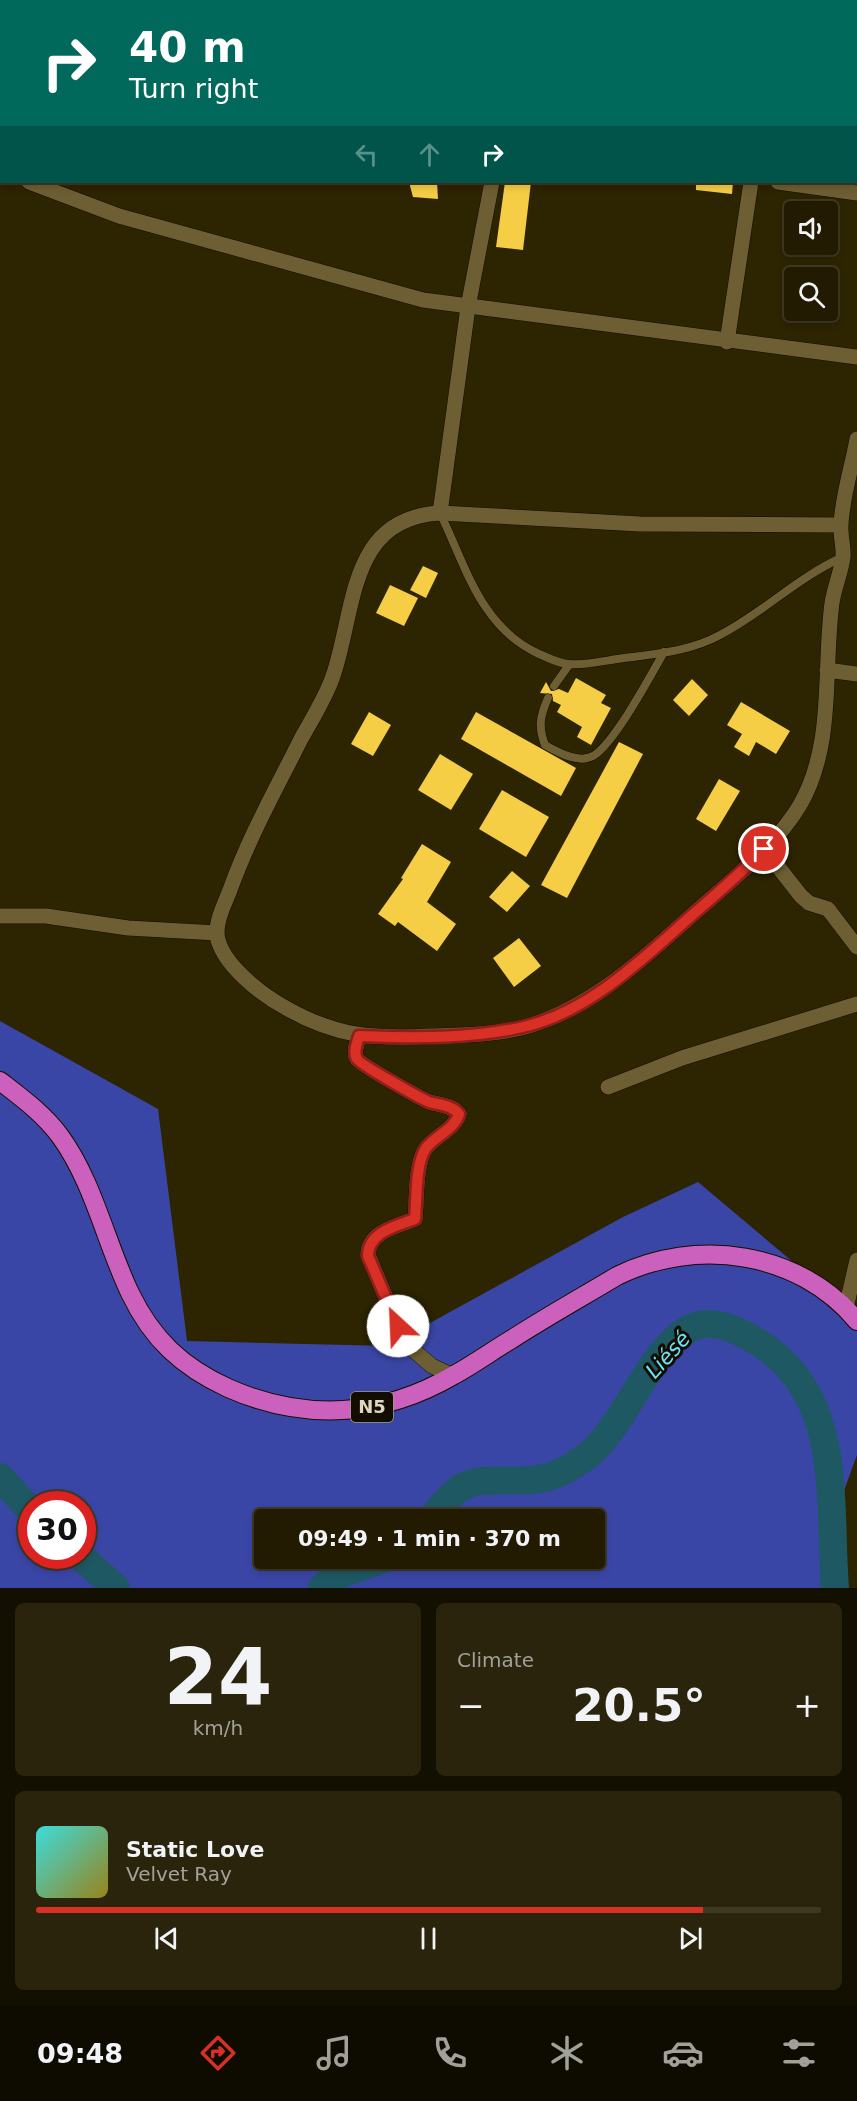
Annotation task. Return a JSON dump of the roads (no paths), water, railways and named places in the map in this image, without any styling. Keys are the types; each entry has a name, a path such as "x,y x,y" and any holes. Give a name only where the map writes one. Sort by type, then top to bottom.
{"highway":[{"name":"N5","path":"0,1081 33,1105 60,1135 79,1165 111,1252 131,1296 151,1331 181,1362 210,1380 240,1393 295,1408 328,1413 354,1411 395,1401 453,1376 637,1265 713,1255 762,1259 798,1273 853,1303"}],"street":[{"path":"32,183 119,216 423,300 727,342 857,357"},
{"path":"440,513 468,307 492,183"},
{"path":"727,342 751,183"},
{"path":"785,183 857,193"},
{"path":"841,525 640,524 440,513 417,514 396,523 373,545 361,571 333,678 245,848 217,933 221,948 230,961 254,987 301,1017 322,1026 359,1036 486,1034 525,1027 561,1013 604,989 640,961 745,870 785,826 810,786 822,737 832,602 850,555 841,525 857,440"},
{"path":"827,670 857,674"},
{"path":"764,849 801,896 809,903 828,909 857,947"},
{"path":"0,916 46,916 128,928 217,933"},
{"path":"608,1087 771,1029 857,1004"},
{"path":"359,1036 355,1052 363,1067 385,1076 418,1097 452,1108 459,1114 452,1125 428,1146 422,1155 418,1170 415,1219 387,1230 371,1240 368,1246 368,1256 405,1343 432,1366 453,1376"},
{"path":"853,1303 857,1260"}],"lane":[{"path":"440,513 478,597 501,628 532,650 569,664 687,649 719,636 766,608 814,570 850,555"},
{"path":"548,698 540,716 540,731 545,745 579,758 594,756 616,731 664,652"},
{"path":"554,686 569,664"}],"waterway":[{"name":"Liésé","path":"440,1509 453,1493 471,1483 546,1478 582,1460 601,1443 614,1426 664,1350 678,1336 693,1327 714,1324 749,1337 780,1359 802,1385 817,1415 830,1482 835,1588"},
{"name":"Liésé","path":"0,1477 18,1497"},
{"name":"Liésé","path":"95,1569 116,1588"},
{"name":"Liésé","path":"322,1588 338,1575 355,1569"}]}
